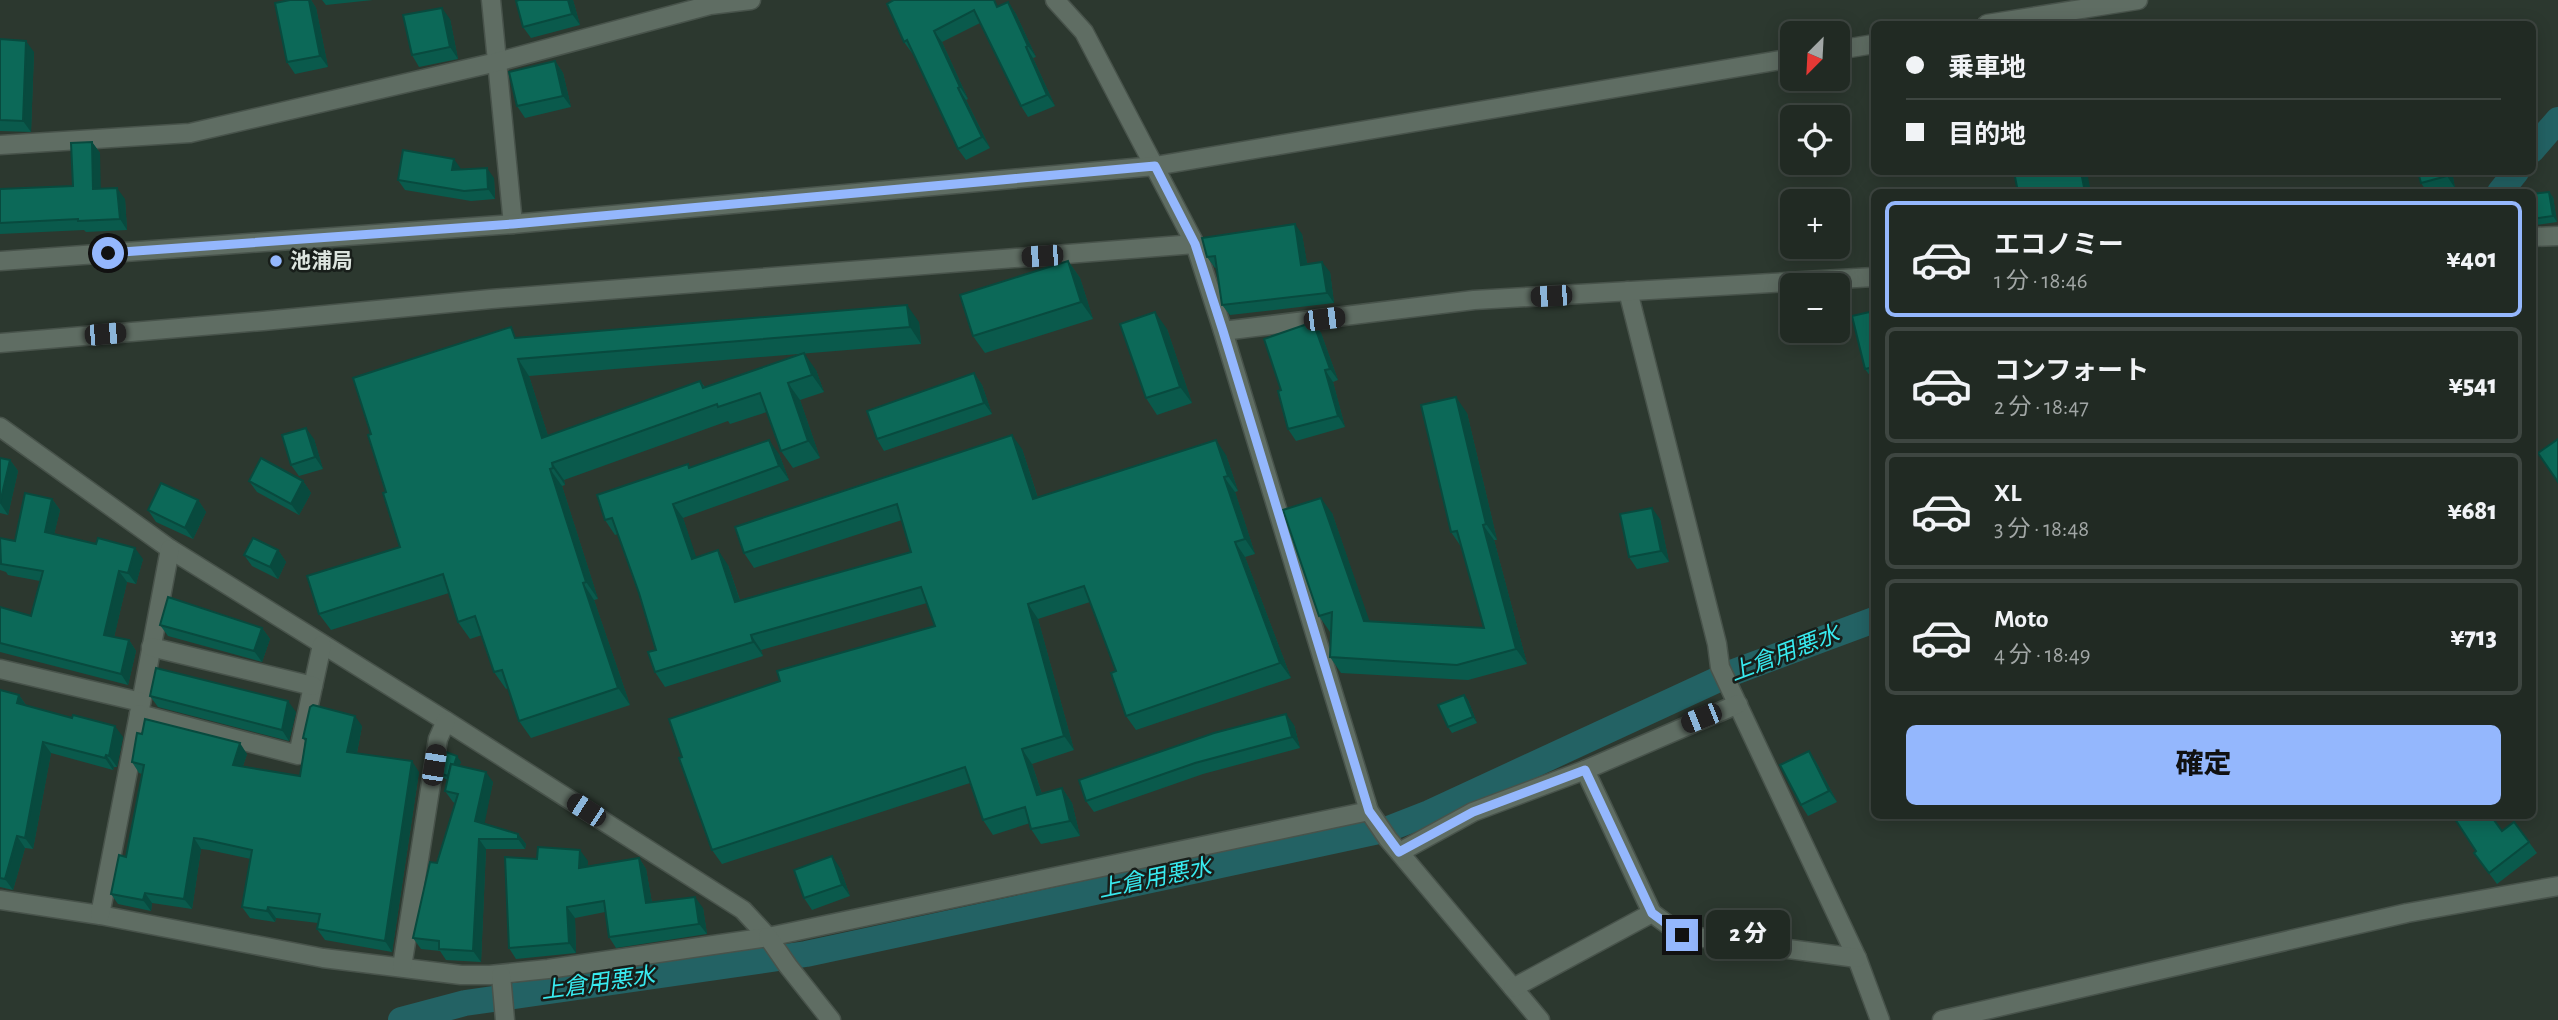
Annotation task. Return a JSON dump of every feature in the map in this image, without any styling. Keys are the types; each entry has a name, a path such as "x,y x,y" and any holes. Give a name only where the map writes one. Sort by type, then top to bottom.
{"street":[{"path":"492,0 513,224"},
{"path":"0,145 190,133 497,62 710,5 751,0"},
{"path":"1055,0 1084,32 1195,244 1369,811 1394,845 1540,1020"},
{"path":"2006,21 2138,0"},
{"path":"1850,48 1871,44"},
{"path":"0,261 513,224 1155,166 1780,60"},
{"path":"2536,237 2558,236"},
{"path":"0,343 519,296 1195,244"},
{"path":"1223,331 1474,300 1871,276"},
{"path":"1628,291 1717,644 1720,667 1857,958 1881,1020"},
{"path":"0,427 170,550 743,910 768,937 831,1020"},
{"path":"100,915 170,550"},
{"path":"0,669 298,755 322,645"},
{"path":"151,647 313,686"},
{"path":"1394,845 1585,770 1682,726 1735,697"},
{"path":"402,967 438,740 446,721"},
{"path":"1585,770 1652,913 1682,935 1857,958"},
{"path":"0,900 100,915 323,958 461,975 501,975 768,937 1369,811"},
{"path":"1942,1020 2407,913 2558,886"},
{"path":"1513,988 1652,913"},
{"path":"501,975 505,1017"}],"building":[{"path":"309,0 320,56 287,62 275,3"},
{"path":"568,0 572,14 523,27 516,1"},
{"path":"894,0 994,0 997,7 1008,2 1047,95 1021,106 974,10 934,31 982,137 958,149 907,40 904,42 887,4"},
{"path":"442,8 450,47 412,55 403,15"},
{"path":"0,39 26,41 23,121 0,120"},
{"path":"555,61 563,96 517,106 509,72"},
{"path":"92,142 93,189 117,188 120,219 0,223 0,189 73,186 71,143"},
{"path":"403,150 454,159 452,170 487,168 488,189 464,191 398,180"},
{"path":"2015,175 2082,175 2084,189 2017,189"},
{"path":"2419,175 2447,175 2447,176 2421,183"},
{"path":"2549,192 2553,216 2536,218 2536,194"},
{"path":"1295,224 1301,265 1322,262 1327,293 1222,305 1215,256 1207,257 1202,238"},
{"path":"1068,261 1081,302 973,336 960,295"},
{"path":"907,305 910,327 518,359 542,438 700,381 703,388 804,353 812,375 788,383 808,441 781,451 760,393 718,407 717,404 552,463 553,468 550,469 586,582 583,583 618,688 519,721 502,670 494,672 475,616 458,622 443,574 319,614 307,576 400,547 368,435 371,434 353,378 511,327 515,338"},
{"path":"1155,312 1180,387 1146,398 1120,324"},
{"path":"1871,312 1871,368 1865,369 1852,316"},
{"path":"1313,322 1330,369 1325,370 1338,416 1288,429 1278,391 1281,390 1264,339"},
{"path":"974,373 984,403 877,439 867,411"},
{"path":"1456,397 1486,524 1483,525 1516,649 1457,665 1330,657 1332,612 1319,616 1283,510 1321,498 1364,621 1484,628 1457,531 1451,532 1421,405"},
{"path":"306,428 315,457 291,465 282,435"},
{"path":"1012,435 1033,499 1216,440 1228,476 1224,477 1245,539 1235,542 1280,663 1126,716 1111,673 1116,671 1084,586 1028,604 1064,736 1022,749 1037,795 1062,788 1070,821 1031,829 1025,807 983,820 965,767 712,850 679,758 682,757 669,719 780,681 777,671 935,626 921,587 751,635 753,642 655,672 648,652 656,650 639,593 612,518 605,520 597,495 688,464 689,468 769,440 779,466 673,504 692,559 718,550 735,602 911,552 897,504 744,553 735,527"},
{"path":"2558,439 2558,482 2538,453"},
{"path":"0,458 10,460 0,503"},
{"path":"261,458 303,481 291,504 249,481"},
{"path":"161,483 198,500 185,528 148,510"},
{"path":"25,493 52,499 45,532 96,544 98,538 135,548 128,573 119,571 104,635 129,640 121,674 0,643 0,607 31,616 43,571 1,564 0,538 15,541"},
{"path":"1652,508 1661,551 1629,557 1620,514"},
{"path":"253,538 278,550 270,567 244,555"},
{"path":"168,597 262,628 254,651 160,625"},
{"path":"156,668 288,701 282,730 150,696"},
{"path":"0,690 19,695 17,703 115,726 109,756 106,755 105,758 43,742 25,838 17,836 5,879 0,878"},
{"path":"1464,695 1473,717 1448,727 1438,705"},
{"path":"313,705 355,716 347,752 412,761 385,941 317,929 320,914 268,907 267,911 242,907 252,850 202,839 194,838 184,899 145,893 143,900 111,894 119,855 126,857 144,765 132,762 137,733 142,734 145,719 240,743 233,765 300,776 306,739 303,738 310,707"},
{"path":"1286,714 1292,737 1195,763 1086,801 1079,780 1214,733"},
{"path":"443,751 457,756 454,765 451,764 448,776 439,773"},
{"path":"1809,751 1829,791 1801,805 1780,765"},
{"path":"451,764 486,772 475,821 518,834 518,839 479,839 473,951 439,949 439,941 413,938 430,862 437,863 458,794 445,791"},
{"path":"2455,819 2493,819 2502,831 2514,822 2529,842 2489,873 2474,853 2476,851"},
{"path":"538,847 580,850 579,868 639,858 646,903 695,897 699,924 609,937 604,901 567,907 569,943 509,948 505,857 537,859"},
{"path":"832,856 842,885 804,898 794,870"}],"waterway":[{"name":"上倉用悪水","path":"2536,145 2558,120"},
{"name":"上倉用悪水","path":"2502,189 2514,175"},
{"name":"上倉用悪水","path":"401,1020 465,1003 806,954 1388,829 1429,813 1734,672 1871,621"}],"place":[{"name":"池浦局","path":"276,261"}],"route":[{"path":"108,253 513,224 1155,166 1195,244 1369,811 1388,839 1399,852 1473,812 1585,770 1652,913 1682,935"}]}
